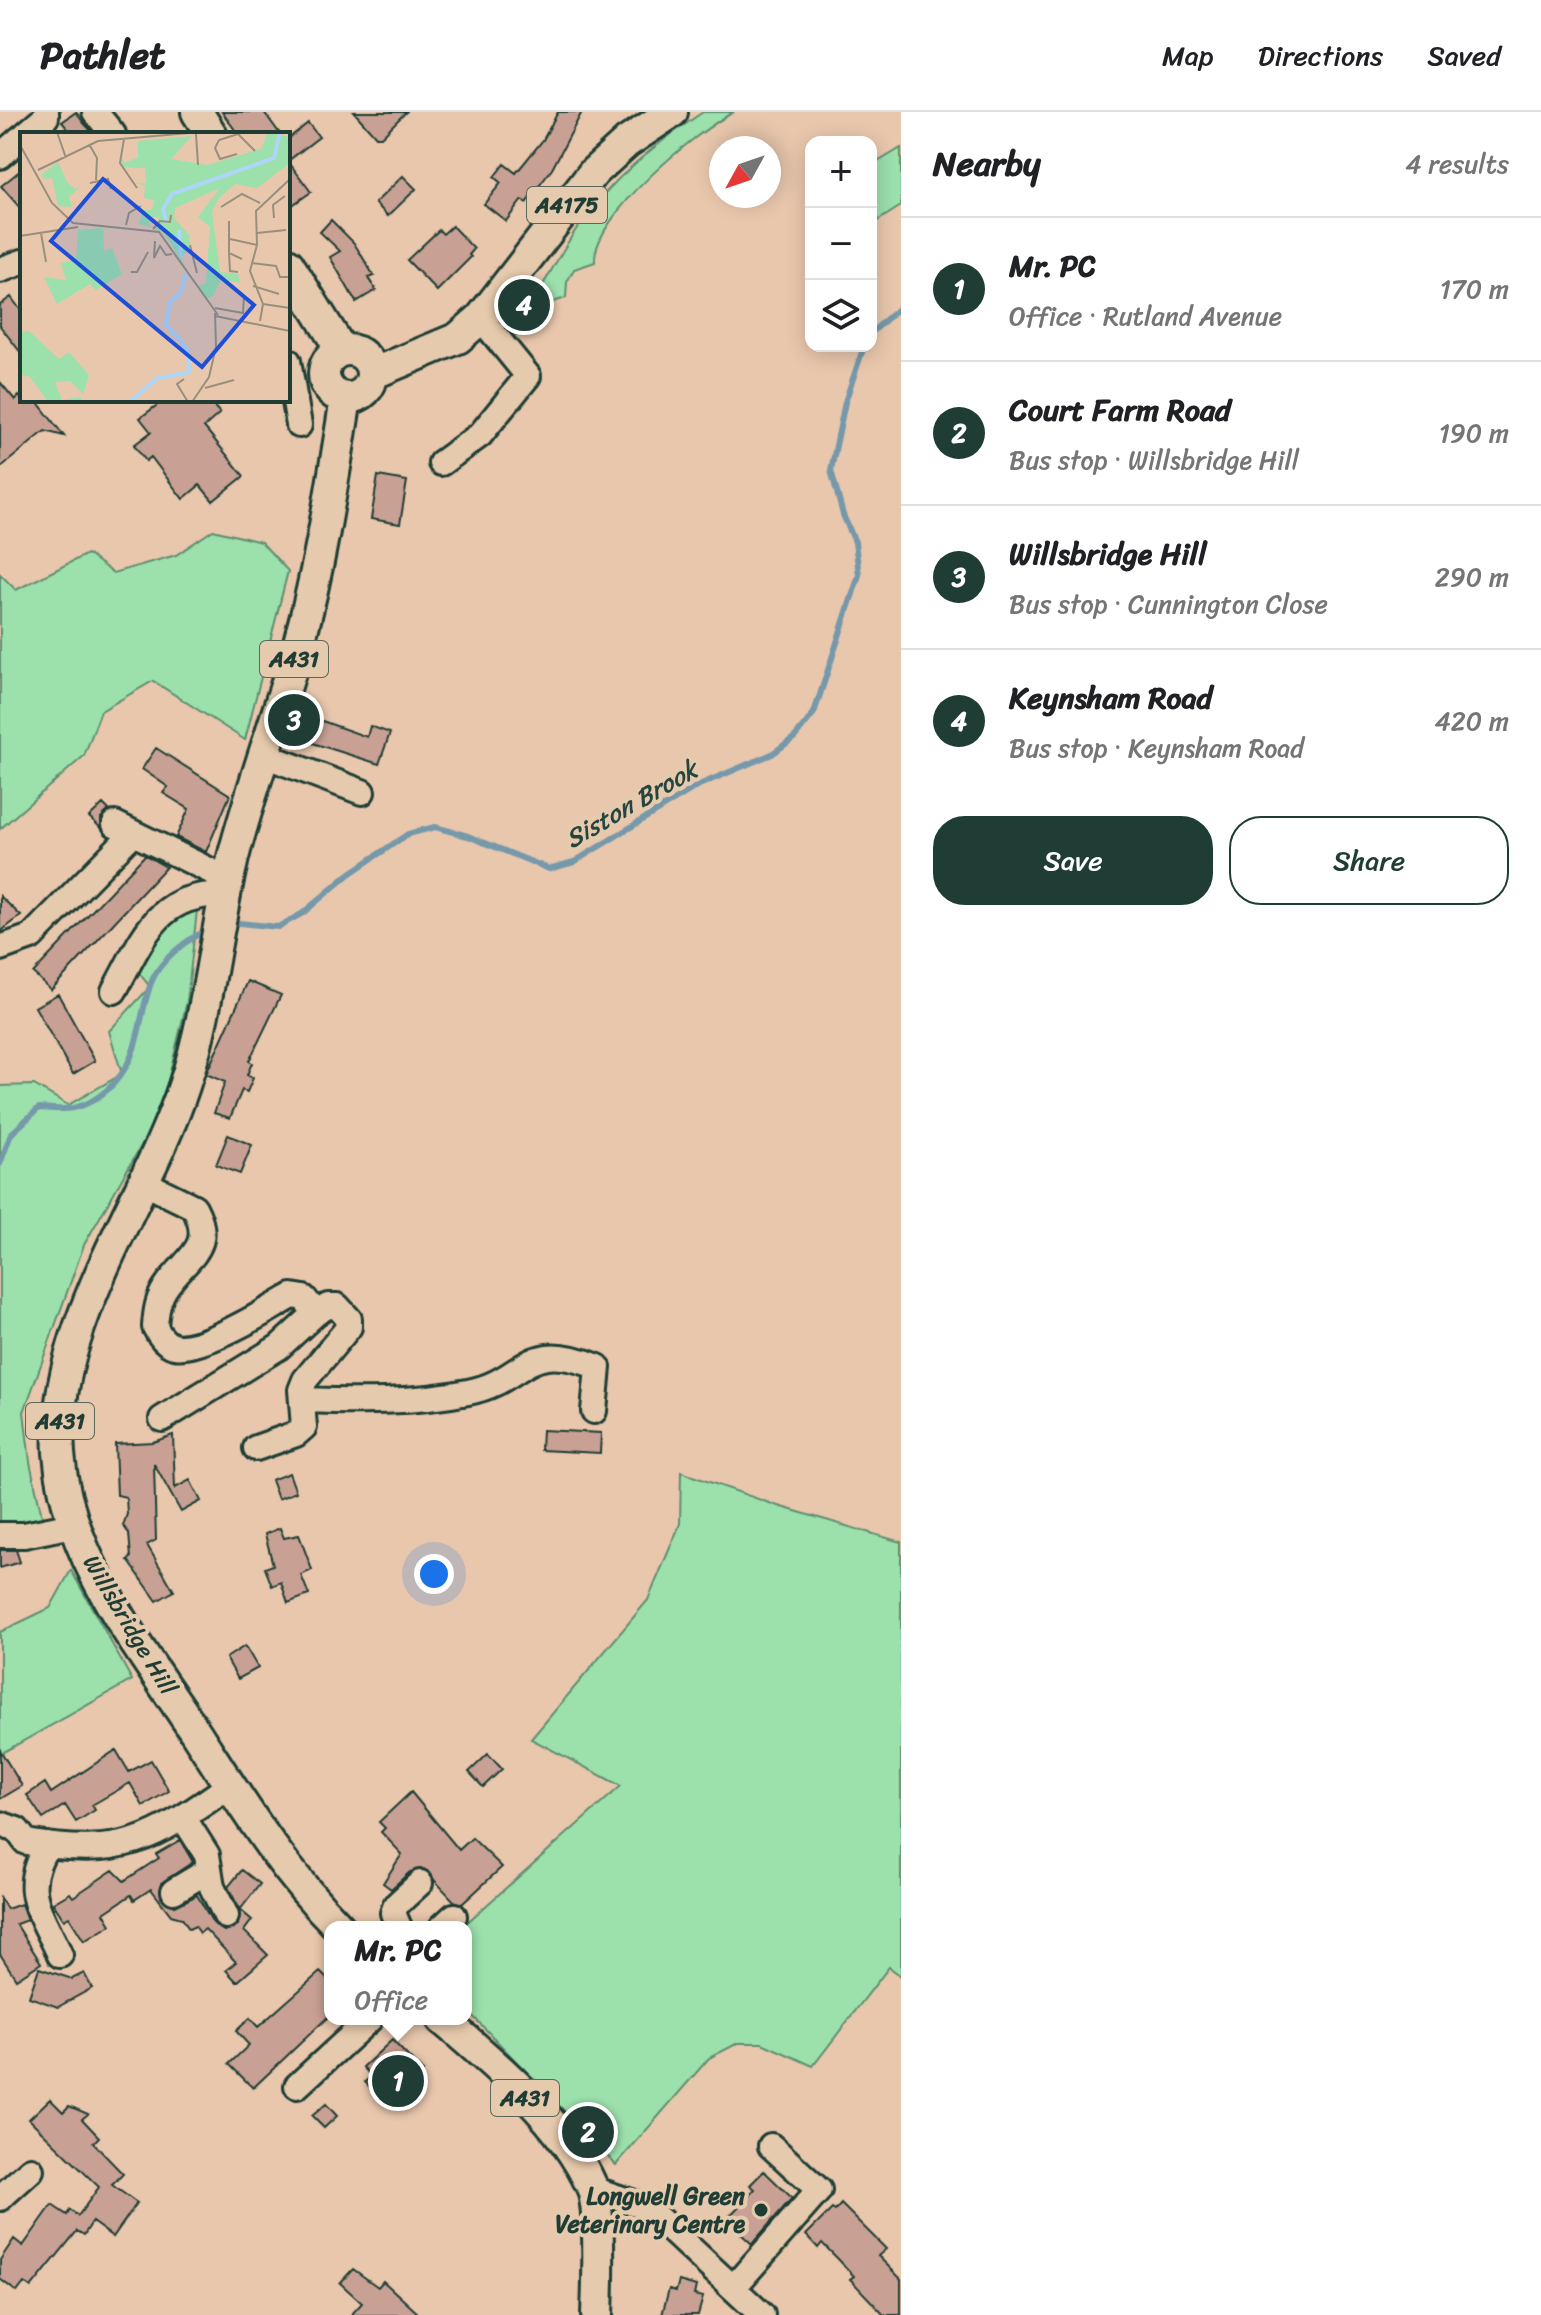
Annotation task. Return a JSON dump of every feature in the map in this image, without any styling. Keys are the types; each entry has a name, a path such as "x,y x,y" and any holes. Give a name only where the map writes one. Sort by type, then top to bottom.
{"main road":[{"path":"197,112 210,132"},
{"name":"A4175","path":"372,374 458,338 481,318 594,172 627,142 672,112"},
{"path":"290,267 342,351"},
{"path":"342,351 362,354 372,374 364,391 346,398 334,393 324,379 326,363 342,351"},
{"name":"A431","path":"226,897 264,755 299,643 325,538 346,398"},
{"name":"Willsbridge Hill","path":"226,897 214,965 184,1086 145,1183 85,1312 67,1370 60,1412 59,1454 73,1525 98,1581 291,1875 333,1921"},
{"name":"A431","path":"448,2025 548,2123 593,2189"},
{"path":"593,2189 598,2261 597,2315"}],"street":[{"path":"29,132 46,117 46,112"},
{"path":"95,112 111,132"},
{"path":"0,156 20,139"},
{"path":"0,270 20,263"},
{"path":"441,463 480,435 528,376 481,318"},
{"path":"292,396 299,425"},
{"path":"264,755 362,792"},
{"path":"0,948 31,937 124,828 226,897"},
{"path":"114,991 154,921 175,902 200,894 226,897"},
{"path":"145,1183 194,1207 203,1232 200,1246 160,1299 155,1327 171,1345 187,1348 205,1341 292,1296 304,1298 316,1313"},
{"path":"162,1419 279,1347 316,1313 328,1306 337,1306 349,1319 349,1327 305,1380 304,1427 296,1434 256,1448"},
{"path":"303,1400 393,1401 471,1392 548,1355 568,1356 598,1367 594,1411"},
{"path":"0,1535 24,1535 73,1525"},
{"path":"0,1824 17,1830 44,1851 111,1849 141,1841 230,1785"},
{"path":"183,1817 207,1855 212,1887 226,1916"},
{"path":"44,1851 34,1865 31,1879 35,1899 60,1955"},
{"path":"174,1891 209,1870"},
{"path":"396,1921 393,1913 396,1905 420,1883"},
{"path":"297,2086 363,2025"},
{"path":"733,2288 819,2190 771,2146"},
{"path":"3,2188 31,2170"},
{"path":"593,2189 646,2207 762,2315"}],"green space":[{"path":"703,112 734,112 672,156 627,200 599,243 595,262 574,269 567,282 566,298 550,303 516,335 515,328 590,210 634,164"},
{"path":"901,148 901,206 877,221 877,208 877,162"},
{"path":"213,530 261,542 288,571 245,740 153,681 101,711 84,756 0,829 0,574 16,590 87,554 113,573 176,555"},
{"path":"180,904 197,910 187,1001 161,1111 84,1245 24,1412 30,1462 43,1521 0,1537 0,1086 34,1085 68,1105 122,1074 109,1031 150,987 132,964"},
{"path":"681,1472 778,1506 901,1542 901,1976 889,1967 813,2066 762,2043 738,2043 709,2058 616,2165 472,2015 472,1921 469,1921 621,1786 531,1739 648,1600 680,1524"},
{"path":"71,1570 132,1680 0,1754 0,1632 50,1608"}],"building":[{"path":"76,112 92,132 70,132 62,122"},
{"path":"222,112 264,112 279,132 237,132"},
{"path":"354,112 406,112 381,137 376,137"},
{"path":"558,112 582,112 552,169 526,203 522,200 506,221 484,204 501,183 494,177 504,164 516,173 543,140"},
{"path":"308,123 319,137 290,159 290,137"},
{"path":"290,164 311,192 290,207"},
{"path":"20,171 20,208 1,186"},
{"path":"403,176 416,189 388,216 375,203"},
{"path":"331,220 354,243 374,276 368,278 376,290 356,302 330,257 340,251 320,232"},
{"path":"452,226 474,249 469,255 471,257 437,291 407,260 439,230 443,234"},
{"path":"11,297 20,309 20,351 0,326 0,305"},
{"path":"0,382 15,400 19,396 20,402 38,402 64,436 45,431 0,468"},
{"path":"161,402 210,402 220,413 204,427 244,476 213,501 200,485 183,499 151,457 146,461 134,445 151,432 140,418"},
{"path":"378,476 407,481 400,524 371,519"},
{"path":"308,716 367,737 370,726 390,733 379,764 300,739"},
{"path":"156,748 230,795 206,852 176,837 189,809 163,793 168,787 142,769"},
{"path":"103,804 109,810 101,818 101,828 89,817"},
{"path":"145,855 166,867 51,990 33,973"},
{"path":"0,896 21,916 0,932"},
{"path":"248,981 281,995 249,1061 252,1063 247,1075 253,1078 247,1092 242,1090 230,1118 214,1113 225,1082 206,1074"},
{"path":"58,994 95,1061 73,1074 35,1007"},
{"path":"228,1135 252,1145 240,1174 216,1165"},
{"path":"542,1430 601,1433 600,1453 541,1450"},
{"path":"173,1435 175,1488 190,1480 201,1501 181,1512 154,1464 156,1540 147,1545 174,1591 157,1601 128,1560 131,1558 129,1533 123,1526 127,1514 126,1497 117,1495 115,1444 153,1442"},
{"path":"289,1473 296,1492 278,1499 271,1480"},
{"path":"280,1528 284,1538 299,1535 312,1570 301,1575 309,1595 288,1603 281,1582 272,1586 265,1568 273,1565 265,1534"},
{"path":"0,1550 16,1550 20,1562 0,1568"},
{"path":"245,1646 258,1668 238,1679 226,1658"},
{"path":"0,1750 22,1786 0,1799"},
{"path":"116,1750 129,1772 151,1760 169,1791 143,1806 130,1783 92,1805 95,1810 76,1822 65,1805 43,1819 27,1795 45,1783 51,1793"},
{"path":"488,1754 502,1769 483,1787 469,1772"},
{"path":"411,1792 459,1850 472,1838 502,1867 462,1904 454,1901 424,1869 410,1872 391,1889 383,1883 402,1854 381,1832 385,1828 379,1822"},
{"path":"180,1840 193,1862 161,1883 161,1898 175,1906 197,1895 213,1923 224,1931 238,1925 240,1910 252,1920 244,1931 268,1955 237,1982 226,1970 236,1962 205,1929 200,1933 195,1926 189,1929 182,1918 171,1915 151,1889 134,1900 131,1895 104,1913 111,1925 84,1941 69,1917 64,1920 53,1903 70,1893 73,1897 113,1870 124,1881 159,1858 156,1854"},
{"path":"242,1870 260,1884 240,1910 228,1887"},
{"path":"0,1898 7,1909 21,1904 27,1920 16,1924 41,1963 16,1979 0,1954"},
{"path":"39,1968 72,1979 84,1973 92,1988 58,2007 29,1997"},
{"path":"320,1972 324,1976 324,2021 253,2088 229,2064 249,2045 236,2031 250,2018 258,2027"},
{"path":"392,2040 423,2072 388,2106 365,2082 371,2076 363,2067"},
{"path":"50,2099 63,2112 69,2106 88,2114 82,2119 99,2137 93,2143 123,2174 112,2185 137,2203 113,2237 92,2222 84,2235 77,2231 31,2288 24,2283 17,2292 0,2279 0,2260 14,2239 23,2246 52,2205 67,2215 70,2210 78,2216 99,2187 29,2119"},
{"path":"326,2104 337,2116 324,2128 312,2116"},
{"name":"Longwell Green Veterinary Centre","path":"764,2171 792,2198 752,2244 726,2220 755,2189 750,2185"},
{"path":"841,2204 886,2249 878,2256 901,2279 901,2315 884,2315 850,2279 854,2276 838,2259 822,2243 818,2248 806,2235"},
{"path":"353,2269 378,2287 383,2281 420,2315 351,2315 362,2303 340,2283"},
{"path":"679,2281 696,2286 694,2295 703,2297 698,2315 662,2315 669,2289 676,2291"}],"waterway":[{"name":"Siston Brook","path":"877,328 901,306"},
{"name":"Siston Brook","path":"230,922 278,927 303,913 349,874 408,834 435,827 468,836 549,869 574,862 699,785 772,754 795,737 814,713 859,575 855,542 843,515 831,470 845,402 862,352"},
{"name":"Siston Brook","path":"0,1164 11,1134 39,1108 67,1109 83,1105 99,1097 118,1078 132,1053 146,998 160,966 192,938 209,930"}],"place":[{"name":"Keynsham Road","path":"524,305"},
{"name":"Willsbridge Hill","path":"294,720"},
{"name":"Mr. PC","path":"398,2081"},
{"name":"Court Farm Road","path":"588,2132"},
{"name":"Longwell Green Veterinary Centre","path":"761,2210"}]}
